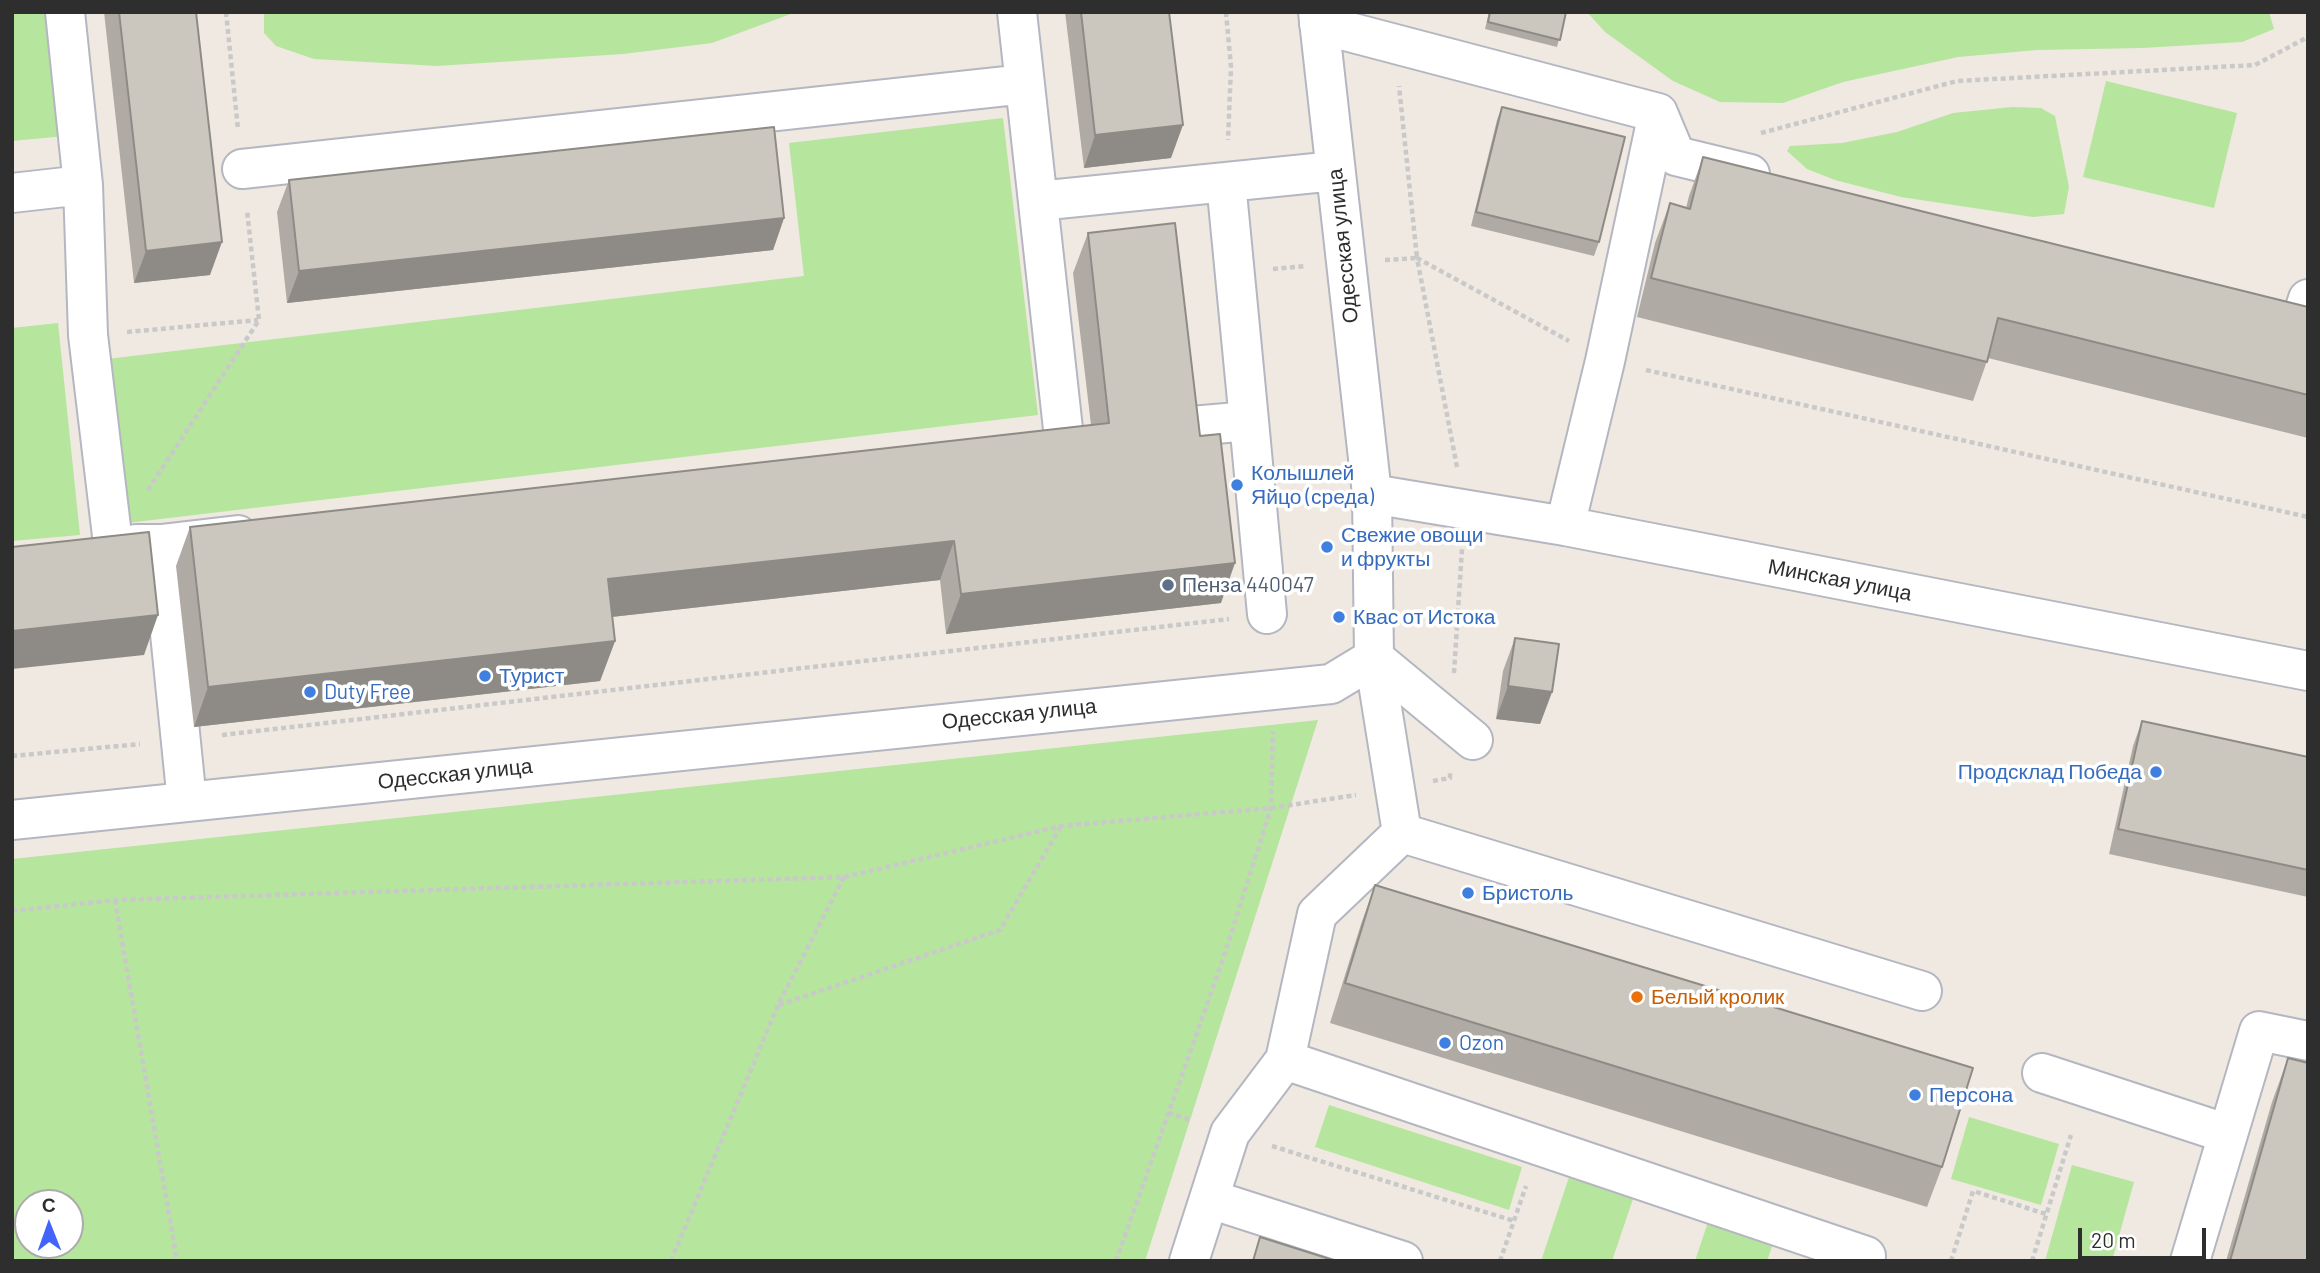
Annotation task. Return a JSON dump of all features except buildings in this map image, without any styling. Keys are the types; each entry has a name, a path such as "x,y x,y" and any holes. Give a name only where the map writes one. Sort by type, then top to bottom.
{"street":[{"path":"65,12 83,185 88,335 113,544"},
{"path":"1017,12 1038,201 1078,437 1022,442"},
{"path":"1318,18 1658,113"},
{"name":"Одесская улица","path":"12,820 1275,687 1331,684 1374,658 1372,494 1318,18"},
{"path":"243,169 1025,84"},
{"path":"1658,113 1676,156 1783,182"},
{"path":"1564,526 1605,361 1658,113"},
{"path":"1038,201 1335,171"},
{"path":"1226,183 1267,614"},
{"path":"12,193 83,185"},
{"path":"2265,298 2307,305"},
{"path":"1180,427 1249,421"},
{"name":"Минская улица","path":"1372,494 1564,526 2308,671"},
{"path":"75,548 113,544 161,544 272,531"},
{"path":"161,544 187,802"},
{"path":"1374,658 1462,731"},
{"path":"1374,658 1402,833"},
{"path":"1402,833 1922,990"},
{"path":"1189,1261 1230,1133 1285,1060 1317,914 1402,833"},
{"path":"2190,1261 2259,1031 2308,1041"},
{"path":"1285,1060 1866,1256 1864,1261"},
{"path":"2042,1073 2228,1134"},
{"path":"1210,1199 1403,1261"}],"path":[{"path":"113,544 259,320 226,12"},
{"path":"1226,12 1231,67 1226,183"},
{"path":"1756,135 1956,81 2255,65 2308,37"},
{"path":"12,911 115,900 844,877 1061,826 1272,808 1450,778 1462,731 1465,510 1417,258 1605,361 2308,517"},
{"path":"12,756 180,740 1267,614"},
{"path":"1116,1261 1223,959 1272,808 1275,687"},
{"path":"778,1005 1000,930 1061,826"},
{"path":"671,1261 778,1005 844,877"},
{"path":"115,900 177,1261"},
{"path":"1168,1112 1514,1221"},
{"path":"2032,1261 2071,1135"},
{"path":"1500,1261 1540,1146"},
{"path":"1951,1261 1973,1191 2046,1214"}],"green space":[{"path":"12,12 54,12 65,136 12,141"},
{"path":"264,12 796,12 712,43 623,54 437,66 314,59 276,46 264,33"},
{"path":"1587,12 2269,12 2274,29 2242,42 2143,48 2037,50 1958,57 1843,82 1783,103 1720,102 1673,81 1605,32"},
{"path":"2106,81 2237,113 2214,208 2083,177"},
{"path":"2012,107 2041,108 2055,116 2069,187 2064,214 2033,217 1901,197 1835,180 1807,169 1787,151 1790,146 1842,143 1897,132 1953,113"},
{"path":"1003,118 1038,415 127,523 107,359 804,276 789,143"},
{"path":"58,323 80,535 12,541 12,328"},
{"path":"1318,720 1145,1261 12,1261 12,859"},
{"path":"1329,1105 1522,1167 1509,1210 1315,1147"},
{"path":"1969,1117 2059,1144 2041,1205 1951,1179"},
{"path":"2072,1165 2134,1182 2112,1261 2045,1261"},
{"path":"1570,1174 1634,1196 1612,1261 1541,1261"},
{"path":"1708,1222 1773,1244 1767,1261 1695,1261"}],"place":[{"name":"Колышлей Яйцо (среда)","path":"1237,485"},
{"name":"Свежие овощи и фрукты","path":"1327,547"},
{"name":"Пенза 440047","path":"1168,585"},
{"name":"Квас от Истока","path":"1339,617"},
{"name":"Турист","path":"485,676"},
{"name":"Duty Free","path":"310,692"},
{"name":"Продсклад Победа","path":"2156,772"},
{"name":"Бристоль","path":"1468,893"},
{"name":"Белый кролик","path":"1637,997"},
{"name":"Ozon","path":"1445,1043"},
{"name":"Персона","path":"1915,1095"}]}
